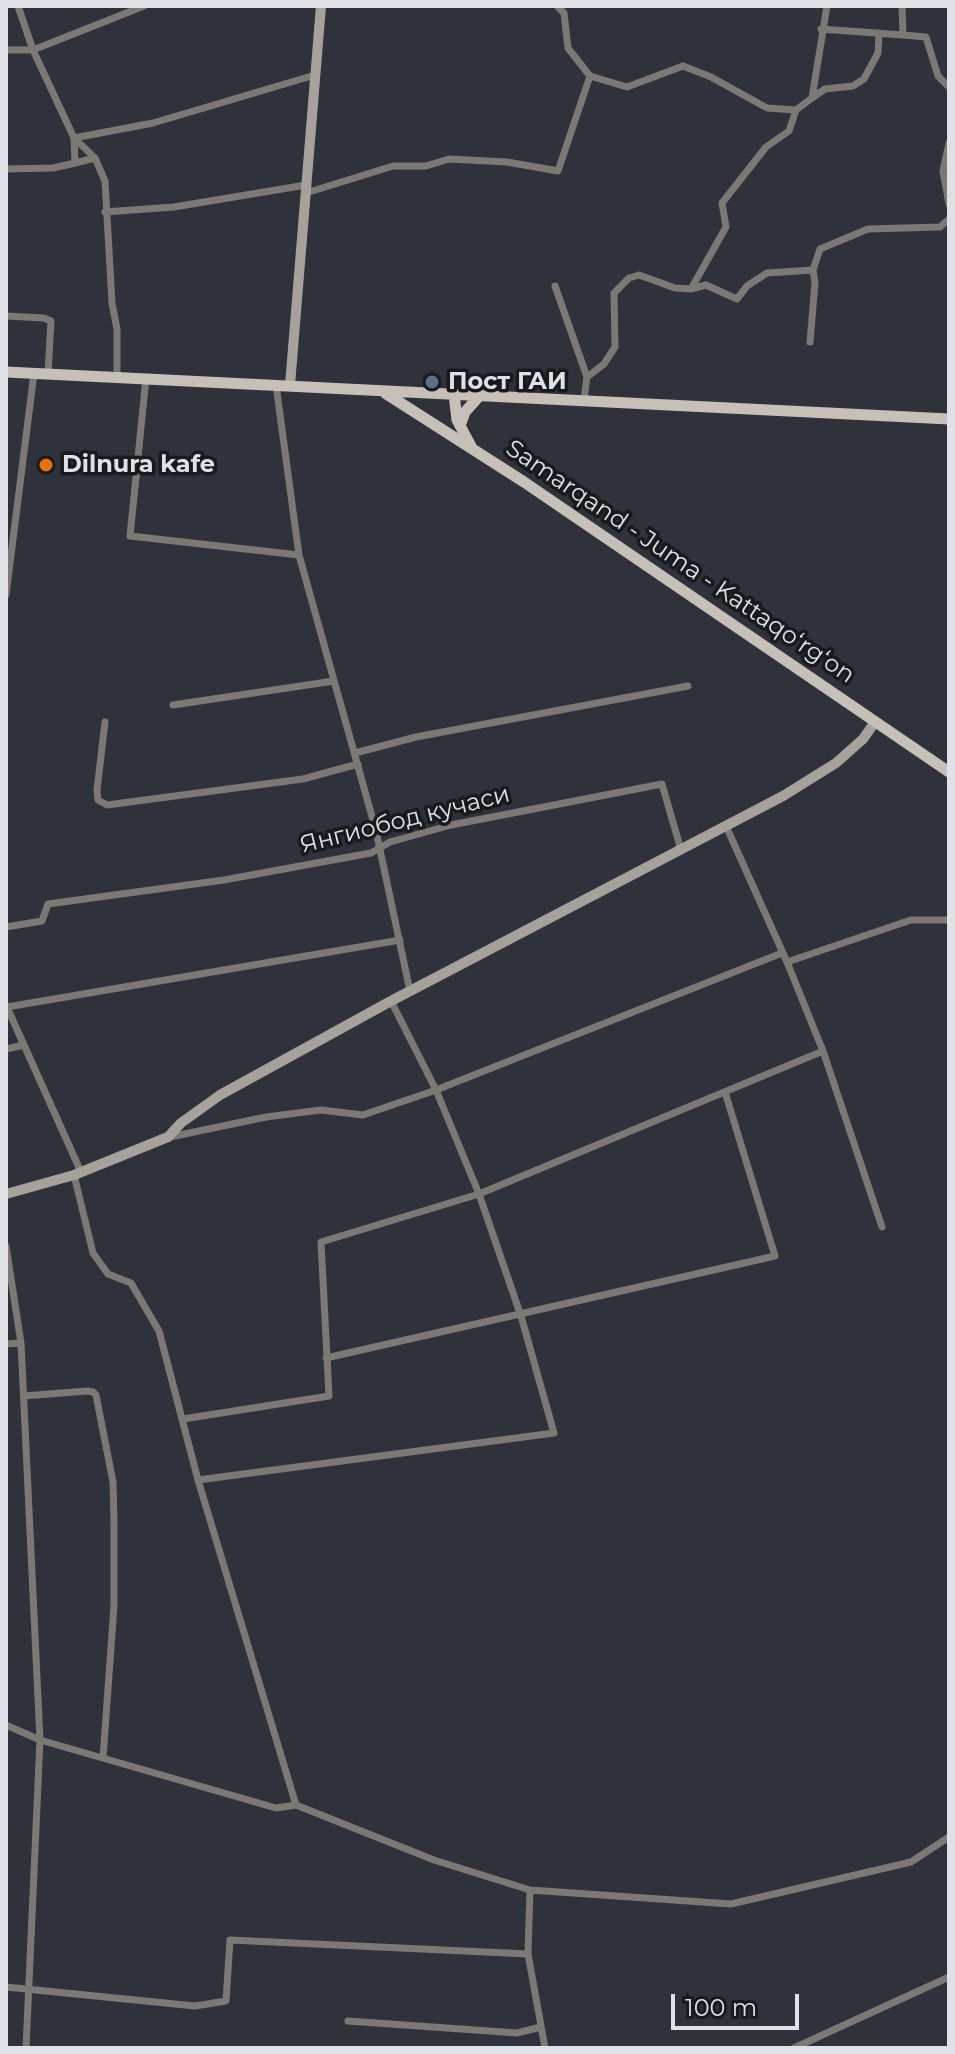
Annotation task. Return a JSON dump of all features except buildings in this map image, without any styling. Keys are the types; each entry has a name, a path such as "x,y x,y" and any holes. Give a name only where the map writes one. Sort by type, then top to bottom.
{"main road":[{"path":"6,372 949,419"},
{"name":"Samarqand - Juma - Kattaqo‘rg‘on","path":"385,392 471,446 949,772"},
{"path":"454,394 460,427 471,446"},
{"path":"460,427 465,412 481,394"}],"street":[{"path":"18,6 33,50 74,138 95,158 105,181 112,303 117,329 117,377"},
{"path":"6,50 33,50 144,6"},
{"path":"290,385 321,6"},
{"path":"557,6 564,13 568,48 590,76 627,87 683,66 711,77 767,108 796,110"},
{"path":"812,98 827,6"},
{"path":"902,6 903,35"},
{"path":"821,29 926,37 938,76 949,87"},
{"path":"691,289 726,227 722,203 766,147 789,131 796,110 825,89 853,86 864,79 878,53 879,33"},
{"path":"74,138 153,123 315,75"},
{"path":"105,212 174,207 306,189 393,166 426,166 449,159 507,162 558,171 590,76"},
{"path":"74,138 75,163"},
{"path":"949,143 943,171 949,204"},
{"path":"6,169 53,168 95,158"},
{"path":"810,342 815,283 813,270 820,249 868,229 940,227 949,219"},
{"path":"587,377 604,364 615,347 614,293 629,278 639,275 675,288 691,289 706,285 737,299 747,286 767,273 813,270"},
{"path":"555,286 587,377 584,400"},
{"path":"6,316 51,321 48,374"},
{"path":"6,595 34,373"},
{"path":"146,378 130,536 299,555"},
{"path":"276,385 299,555 380,847 410,991"},
{"path":"173,705 334,681"},
{"path":"355,753 416,737 688,686"},
{"path":"105,722 97,790 98,800 107,805 303,779 358,764"},
{"path":"168,1137 181,1123 220,1095 391,1001 783,796 836,763 863,739 875,722"},
{"name":"Янгиобод кучаси","path":"6,927 42,921 48,904 224,880 371,853 380,847 451,825 662,784 681,850"},
{"path":"726,826 823,1051 882,1227"},
{"path":"787,962 911,920 949,920"},
{"path":"296,1805 198,1480 159,1331 131,1283 108,1274 93,1253 78,1174 6,1006 400,940"},
{"path":"6,1194 78,1174 168,1137 307,1111 363,1115 436,1090 782,953"},
{"path":"198,1480 554,1433 521,1316 479,1194 436,1090 391,1001"},
{"path":"6,1049 24,1045"},
{"path":"183,1419 329,1396 321,1242 479,1194 823,1051"},
{"path":"326,1358 775,1256 725,1092"},
{"path":"6,1246 21,1343 40,1740 26,2048"},
{"path":"6,1344 21,1343"},
{"path":"24,1396 87,1391 96,1395 113,1482 114,1509 114,1606 103,1758"},
{"path":"6,1725 40,1740 276,1808 296,1805 434,1860 530,1890 731,1904 911,1862 949,1837"},
{"path":"530,1890 528,1954 545,2048"},
{"path":"6,1987 195,2006 226,2001 230,1940 528,1954"},
{"path":"794,2048 949,1977"},
{"path":"348,2021 517,2033 541,2027"}],"place":[{"name":"Пост ГАИ","path":"432,382"},
{"name":"Dilnura kafe","path":"46,465"}]}
